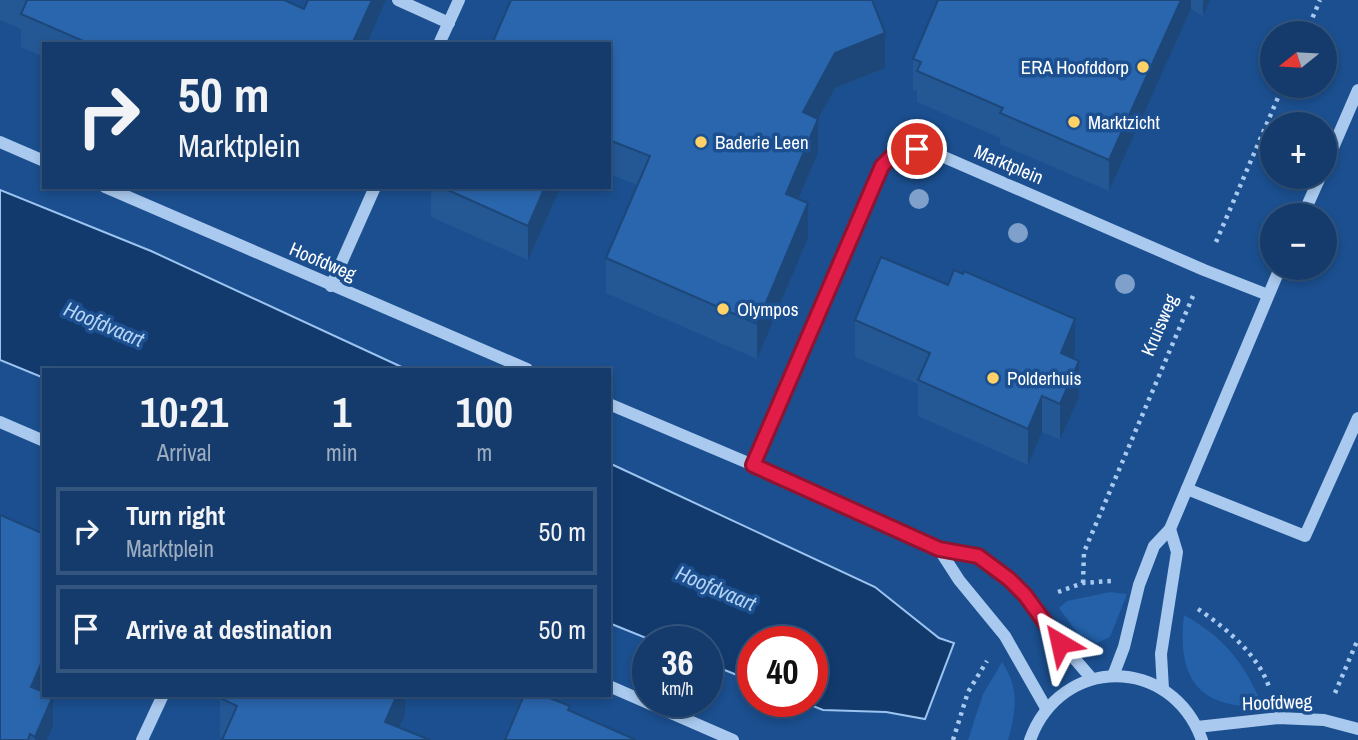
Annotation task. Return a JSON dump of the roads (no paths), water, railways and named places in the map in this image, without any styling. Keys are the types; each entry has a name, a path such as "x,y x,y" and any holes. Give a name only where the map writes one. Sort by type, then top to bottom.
{"street":[{"path":"398,0 449,23"},
{"path":"440,42 459,0"},
{"path":"1337,138 1358,90"},
{"path":"0,142 42,160"},
{"name":"Marktplein","path":"753,465 874,183 882,166 896,152 917,149 937,154 1268,295"},
{"name":"Hoofdweg","path":"110,189 525,368"},
{"path":"331,286 374,189"},
{"path":"1113,676 1124,647 1139,584 1154,546 1170,529 1275,280"},
{"path":"611,405 939,549 978,556 1025,595 1060,643 1092,679"},
{"path":"1187,489 1305,536 1358,418"},
{"path":"0,422 42,440"},
{"path":"1163,690 1161,654 1177,552 1170,529"},
{"path":"939,549 958,580 1005,636 1046,708"},
{"path":"1030,740 1046,708 1065,690 1092,679 1113,676 1138,678 1176,698 1197,727 1202,740"},
{"path":"611,687 733,740"},
{"path":"142,740 162,697"},
{"name":"Hoofdweg","path":"1197,727 1278,718 1324,720 1358,729"}],"water":[{"name":"Hoofdvaart","path":"0,190 151,251 404,368 42,368 42,377 0,360"},
{"name":"Hoofdvaart","path":"611,464 875,587 939,638 954,643 925,719 886,712 828,710 828,626 737,626 737,675 723,669 723,626 632,626 632,632 611,624"}],"place":[{"name":"ERA Hoofddorp","path":"1143,67"},
{"name":"Marktzicht","path":"1074,122"},
{"name":"Baderie Leen","path":"701,142"},
{"name":"Olympos","path":"723,309"},
{"name":"Polderhuis","path":"993,378"}]}
